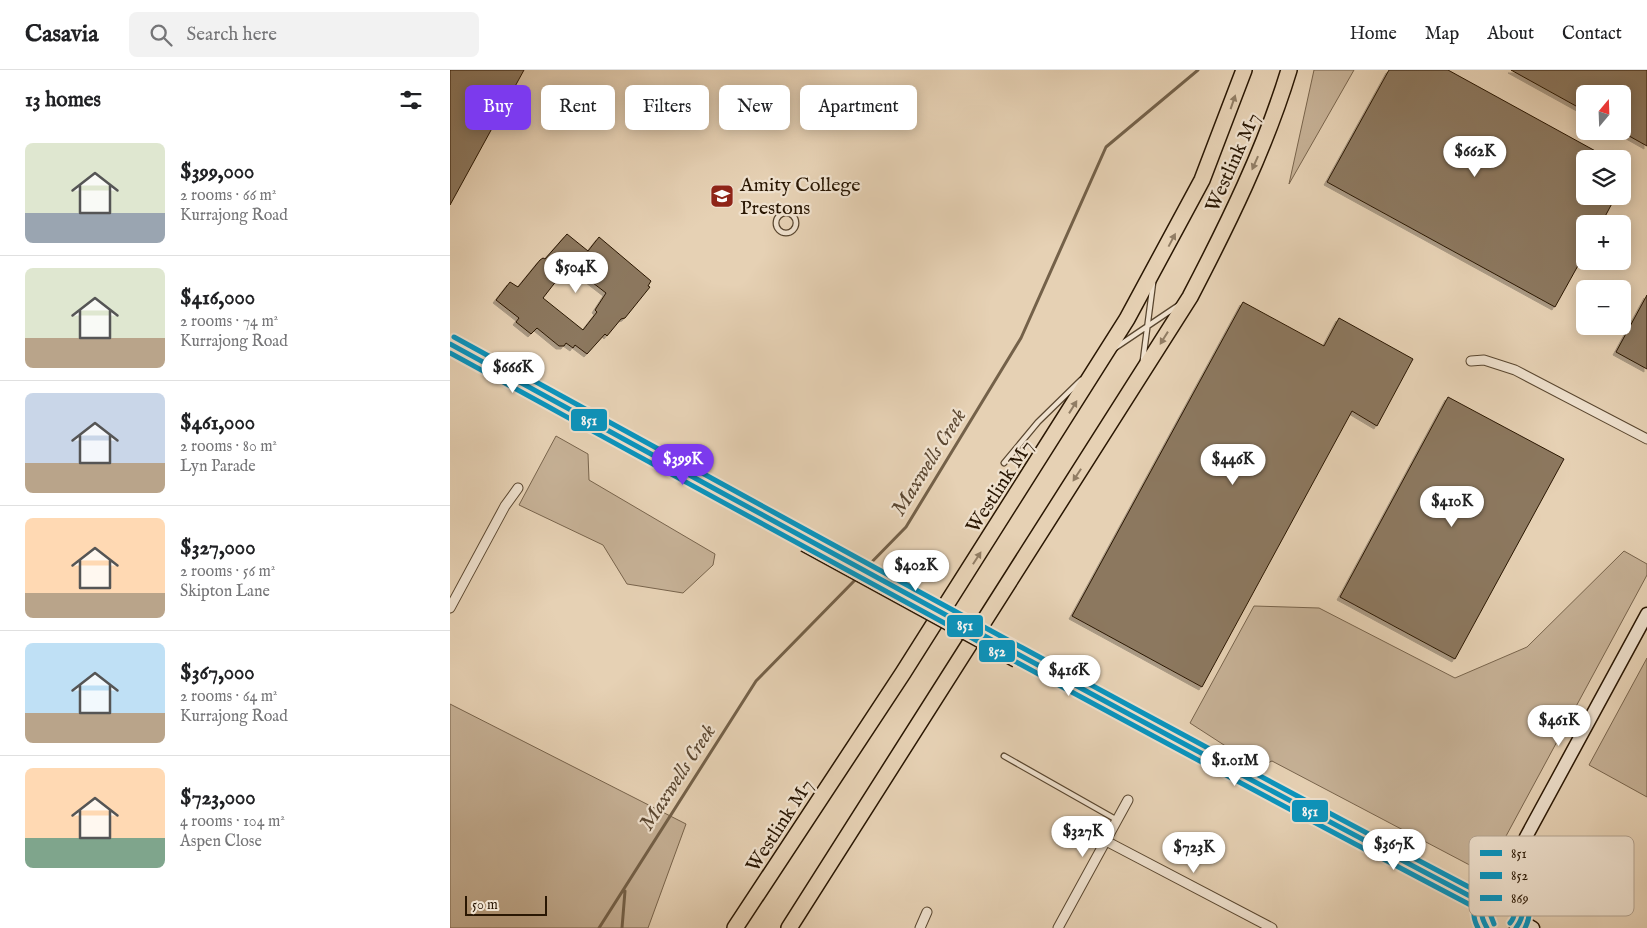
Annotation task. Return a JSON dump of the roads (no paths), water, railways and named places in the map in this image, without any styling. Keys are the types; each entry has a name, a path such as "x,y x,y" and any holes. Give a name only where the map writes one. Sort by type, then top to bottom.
{"highway":[{"name":"Westlink M7","path":"735,928 903,673 1106,355 1154,272 1202,180 1244,70"},
{"name":"Westlink M7","path":"789,928 1190,297 1222,235 1275,118 1290,70"},
{"path":"798,928 918,736 957,664"},
{"path":"747,928 897,688 903,673"}],"main road":[{"path":"450,344 1018,658 1352,832 1367,842 1469,896"},
{"path":"450,352 806,542"},
{"path":"1527,836 1647,614"},
{"path":"1481,916 1487,928"},
{"path":"1518,925 1533,928"}],"street":[{"path":"1471,361 1484,360 1515,370 1647,439"},
{"path":"450,608 505,506 518,488"},
{"path":"1058,928 1128,800"},
{"path":"1106,841 1272,928"},
{"path":"920,928 927,912"}],"lane":[{"path":"789,213 795,217 797,224 791,233 784,234 777,228 776,221 782,214 789,213"},
{"path":"1141,375 1149,326 1154,272"},
{"path":"1004,463 1038,422 1106,355 1190,297"},
{"path":"1004,756 1117,820"}],"waterway":[{"name":"Maxwells Creek","path":"861,573 906,527 1021,338 1106,147 1198,70"},
{"name":"Maxwells Creek","path":"599,928 756,681 857,578"},
{"path":"622,928 625,891"}],"place":[{"name":"Amity College Prestons","path":"722,196"}]}
